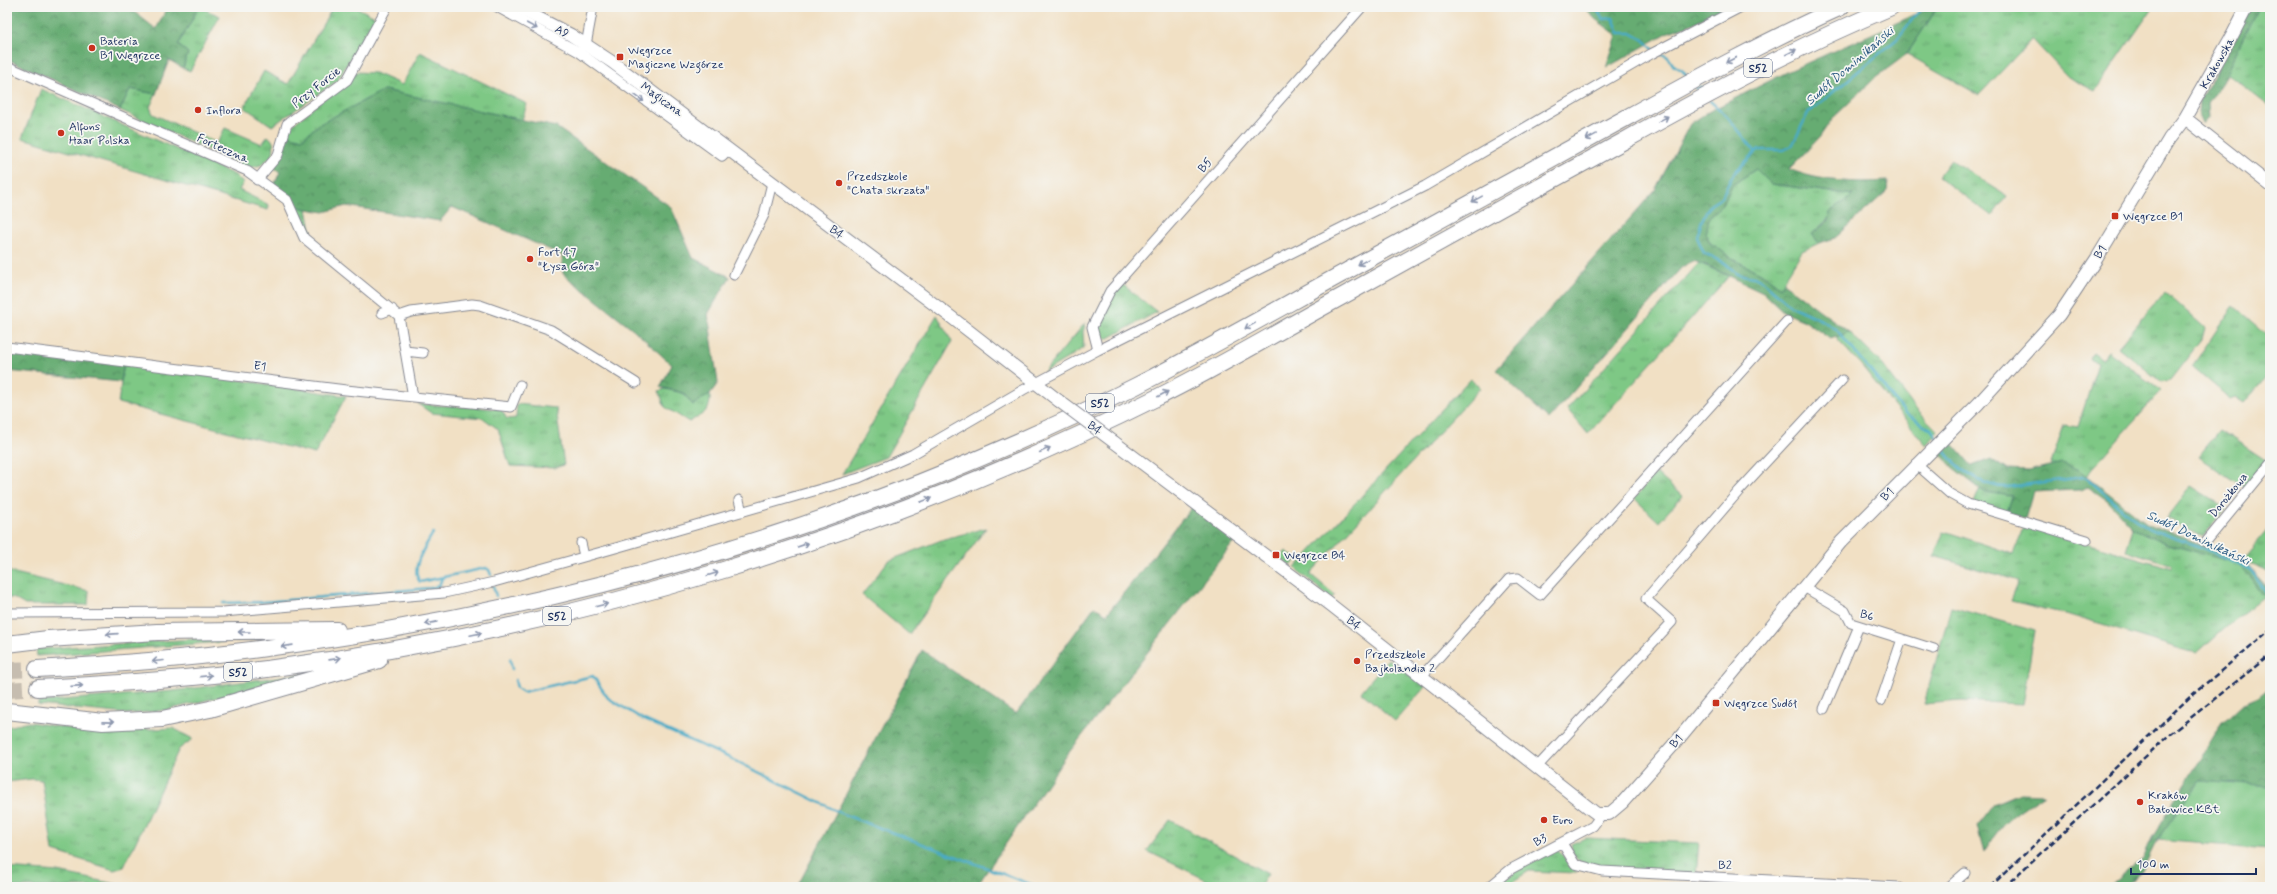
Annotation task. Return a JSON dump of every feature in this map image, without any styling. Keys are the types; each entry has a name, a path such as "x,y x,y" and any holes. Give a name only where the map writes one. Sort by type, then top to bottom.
{"highway":[{"name":"S52","path":"37,669 216,655 318,642 408,627 559,595 665,568 743,545 863,504 996,450 1129,389 1190,359 1625,118 1755,48 1841,7"},
{"name":"S52","path":"38,688 202,676 340,658 437,642 546,619 676,585 826,537 968,484 1043,451 1159,396 1763,65 1891,7"},
{"path":"7,644 48,639 178,631 308,632 408,627"},
{"path":"7,634 48,639"},
{"path":"7,711 28,712 103,722 139,721 175,717 347,670 437,642"},
{"path":"7,716 28,712"}],"street":[{"name":"Przy Forcie","path":"257,180 278,155 287,124 347,80 387,7"},
{"name":"Magiczna","path":"497,7 579,52 722,156 728,150"},
{"name":"A9","path":"517,7 586,45"},
{"path":"586,45 593,7"},
{"name":"B5","path":"1098,350 1092,327 1110,290 1362,7"},
{"path":"7,613 223,612 426,595 494,582 826,488 889,466 1098,350 1413,193 1661,48 1741,7"},
{"name":"Krakowska","path":"2155,161 2185,118 2234,34 2247,7"},
{"name":"B4","path":"586,45 612,62 951,317 1059,401 1267,556 1593,811 1602,814"},
{"name":"Forteczna","path":"7,66 247,171 257,180 287,200 304,238 399,316"},
{"path":"2185,118 2270,185"},
{"name":"B1","path":"1602,814 1612,812 1630,795 1841,542 1916,464 1981,400 2059,316 2093,264 2155,161"},
{"path":"734,275 764,215 772,183"},
{"path":"413,397 399,316 411,312 472,304 551,330 636,383"},
{"path":"382,313 392,309"},
{"path":"1422,676 1509,579 1518,578 1540,595 1787,321"},
{"name":"E1","path":"7,347 413,397 511,407 520,385"},
{"path":"405,351 423,353"},
{"path":"215,372 244,370"},
{"path":"1537,767 1672,622 1646,599 1749,479 1842,380"},
{"path":"1916,464 1950,494 1968,504 2087,540"},
{"name":"Dorożkowa","path":"2206,542 2270,464"},
{"path":"739,500 742,512"},
{"path":"581,543 584,556"},
{"name":"B6","path":"1804,586 1845,611 1851,623 1934,648"},
{"path":"1824,709 1859,626"},
{"path":"1881,701 1902,639"},
{"name":"B3","path":"1489,887 1511,869 1592,826 1602,814"},
{"name":"B2","path":"1562,843 1575,864 1602,871 1899,887"},
{"path":"1949,887 1965,873"}],"green space":[{"path":"7,7 128,7 156,29 168,7 199,7 178,45 188,53 183,68 169,60 156,94 130,89 120,110 7,59"},
{"path":"199,7 220,16 190,71 183,68 188,53 178,45"},
{"path":"333,7 356,7 375,17 337,81 272,126 244,107 264,71 288,84"},
{"path":"1584,7 1727,7 1692,24 1669,32 1606,68 1617,35 1595,19"},
{"path":"1932,7 1938,7 1907,54 1875,78 1832,119 1819,138 1789,169 1813,177 1838,181 1888,181 1887,191 1835,238 1819,243 1812,234 1828,221 1829,212 1854,195 1771,184 1756,169 1732,185 1723,205 1710,216 1705,233 1711,244 1735,260 1761,273 1780,287 1783,283 1849,332 1830,339 1805,321 1785,313 1763,292 1706,265 1693,261 1682,267 1549,419 1496,370 1655,190 1690,124 1708,112 1789,71"},
{"path":"1938,7 2150,7 2152,9 2095,91 2068,77 2032,39 1979,95 1907,54"},
{"path":"2250,7 2258,7 2222,82 2208,103 2209,117 2203,124 2198,113 2199,101"},
{"path":"2258,7 2270,7 2270,107 2226,73"},
{"path":"420,52 527,104 522,120 384,90 318,125 302,139 288,135 289,128 355,72 375,73 402,85"},
{"path":"41,89 235,175 243,183 239,190 269,205 268,210 22,138"},
{"path":"130,89 156,94 150,107 153,114 217,143 225,128 262,144 268,136 273,142 273,155 261,165 249,168 120,110"},
{"path":"384,90 556,127 671,207 693,258 730,277 708,314 718,383 710,394 693,405 683,393 660,387 672,365 633,329 563,274 562,255 452,207 440,221 346,206 324,212 295,206 273,187 280,172 273,167 288,135 302,139 318,125"},
{"path":"1951,160 2007,196 1992,216 1938,177"},
{"path":"1756,169 1771,184 1854,195 1812,234 1819,243 1802,251 1780,287 1768,277 1735,260 1711,244 1705,233 1710,216 1723,205 1732,185"},
{"path":"295,206 307,209 313,240 306,233"},
{"path":"1699,263 1729,276 1588,434 1567,409"},
{"path":"1122,284 1157,312 1107,339 1102,338 1099,331 1100,317 1108,302"},
{"path":"2165,292 2205,328 2202,339 2170,380 2161,382 2118,347"},
{"path":"2234,306 2270,338 2270,373 2244,403 2235,397 2230,399 2192,366"},
{"path":"937,315 952,342 886,457 842,474"},
{"path":"1086,322 1083,332 1084,348 1043,373"},
{"path":"1849,332 1882,364 1914,407 1938,431 1926,445 1861,365 1835,337"},
{"path":"7,351 124,363 121,382 7,371"},
{"path":"2108,351 2161,391 2086,476 2079,470 2050,467 2064,425 2078,427 2098,363 2089,358 2093,352 2102,359"},
{"path":"124,363 346,396 315,454 118,403"},
{"path":"1470,379 1480,388 1310,574 1335,595 1331,599 1295,568"},
{"path":"665,389 683,393 693,405 710,394 708,408 706,411 689,422 665,407 659,391"},
{"path":"418,404 501,409 507,419 516,418 517,404 556,408 564,465 555,468 510,466 498,429 483,418 431,413"},
{"path":"2220,430 2267,461 2245,488 2198,457"},
{"path":"1949,439 1972,466 1991,459 2007,470 2029,471 2062,463 2079,470 2148,524 2242,560 2270,590 2262,594 2250,577 2236,563 2165,543 2133,528 2107,500 2088,487 2080,490 2033,492 2025,519 2007,512 2013,496 1984,492 1952,467 1936,449"},
{"path":"1656,473 1682,496 1659,522 1634,498"},
{"path":"2191,486 2226,508 2203,537 2166,518"},
{"path":"1980,488 1984,492 2013,496 2007,512 1974,503"},
{"path":"1192,507 1234,542 1067,755 976,887 797,887 922,650 1016,714 1094,607 1107,614"},
{"path":"2025,525 2171,568 2172,565 2126,550 2133,528 2165,543 2236,563 2250,577 2262,594 2270,590 2270,604 2263,597 2234,620 2197,654 2066,614 2011,601 2019,581 1934,556 1944,531 2013,554"},
{"path":"2270,527 2270,572 2242,560"},
{"path":"986,528 909,634 862,595 888,561 944,539"},
{"path":"1286,551 1297,559 1291,566 1280,558"},
{"path":"7,571 89,591 88,605 25,605 13,598 7,598"},
{"path":"1951,607 2035,631 2022,704 1961,701 1924,704"},
{"path":"228,637 273,638 37,656 36,649"},
{"path":"1388,659 1426,686 1395,721 1361,692"},
{"path":"323,671 167,710 127,714 38,705 38,702 173,691"},
{"path":"2270,687 2270,786 2200,780 2157,840 2141,873 2124,887 2108,887 2143,858 2152,838 2223,722 2242,704 2258,697"},
{"path":"29,722 74,729 135,730 173,728 193,739 179,749 124,867 114,870 53,851 42,780 32,779 7,782 7,727"},
{"path":"2200,780 2270,786 2270,849 2157,840"},
{"path":"2020,793 2044,794 2010,818 1997,832 1984,852 1977,826 1994,804"},
{"path":"1170,820 1268,874 1261,885 1264,887 1221,887 1147,851"},
{"path":"1585,838 1699,843 1696,874 1634,871 1586,864 1578,860 1575,856 1572,851 1571,844"},
{"path":"1557,850 1563,855 1577,873 1529,871 1504,887 1502,881 1518,870"},
{"path":"7,868 58,872 130,887 7,887"}],"waterway":[{"path":"1595,7 1603,19 1613,18 1619,33 1631,33 1645,41 1654,50"},
{"name":"Sudół Dominikański","path":"1922,7 1897,39 1808,113 1792,146 1784,150 1758,150 1734,173 1721,198 1710,205 1702,220 1697,237 1704,253 1725,263 1737,274 1759,278 1791,306 1836,329 1906,414 1931,429 1938,440"},
{"path":"1660,53 1668,57 1674,66 1682,70 1688,78"},
{"path":"1695,88 1703,88 1705,92"},
{"path":"1710,101 1727,116 1755,151"},
{"name":"Sudół Dominikański","path":"1941,446 1953,462 1961,469 1979,480 1998,486 2008,487 2083,477 2087,478 2124,511 2152,530 2206,549 2250,570 2270,598"},
{"path":"433,533 417,564 416,570 420,582 486,568 489,570 491,575"},
{"path":"223,603 263,602 431,588 439,586 442,578"},
{"path":"493,586 496,596"},
{"path":"510,659 512,669"},
{"path":"515,680 517,688 523,692 593,676 608,698 644,720 730,758 845,815 1038,887"}],"tunnel":[{"path":"7,670 37,669"},
{"path":"7,690 38,688"}],"railway":[{"path":"1990,887 2192,695 2270,630"},
{"path":"2004,887 2169,735 2270,655"}],"place":[{"name":"Bateria B1 Węgrzce","path":"92,48"},
{"name":"Węgrzce Magiczne Wzgórze","path":"620,57"},
{"name":"Inflora","path":"198,110"},
{"name":"Alfons Haar Polska","path":"61,133"},
{"name":"Przedszkole \"Chata skrzata\"","path":"839,183"},
{"name":"Węgrzce B1","path":"2115,216"},
{"name":"Fort 47 \"Łysa Góra\"","path":"530,259"},
{"name":"Węgrzce B4","path":"1276,555"},
{"name":"Przedszkole Bajkolandia 2","path":"1357,661"},
{"name":"Węgrzce Sudół","path":"1716,703"},
{"name":"Kraków Batowice KBt","path":"2140,802"},
{"name":"Euro","path":"1544,820"}]}
